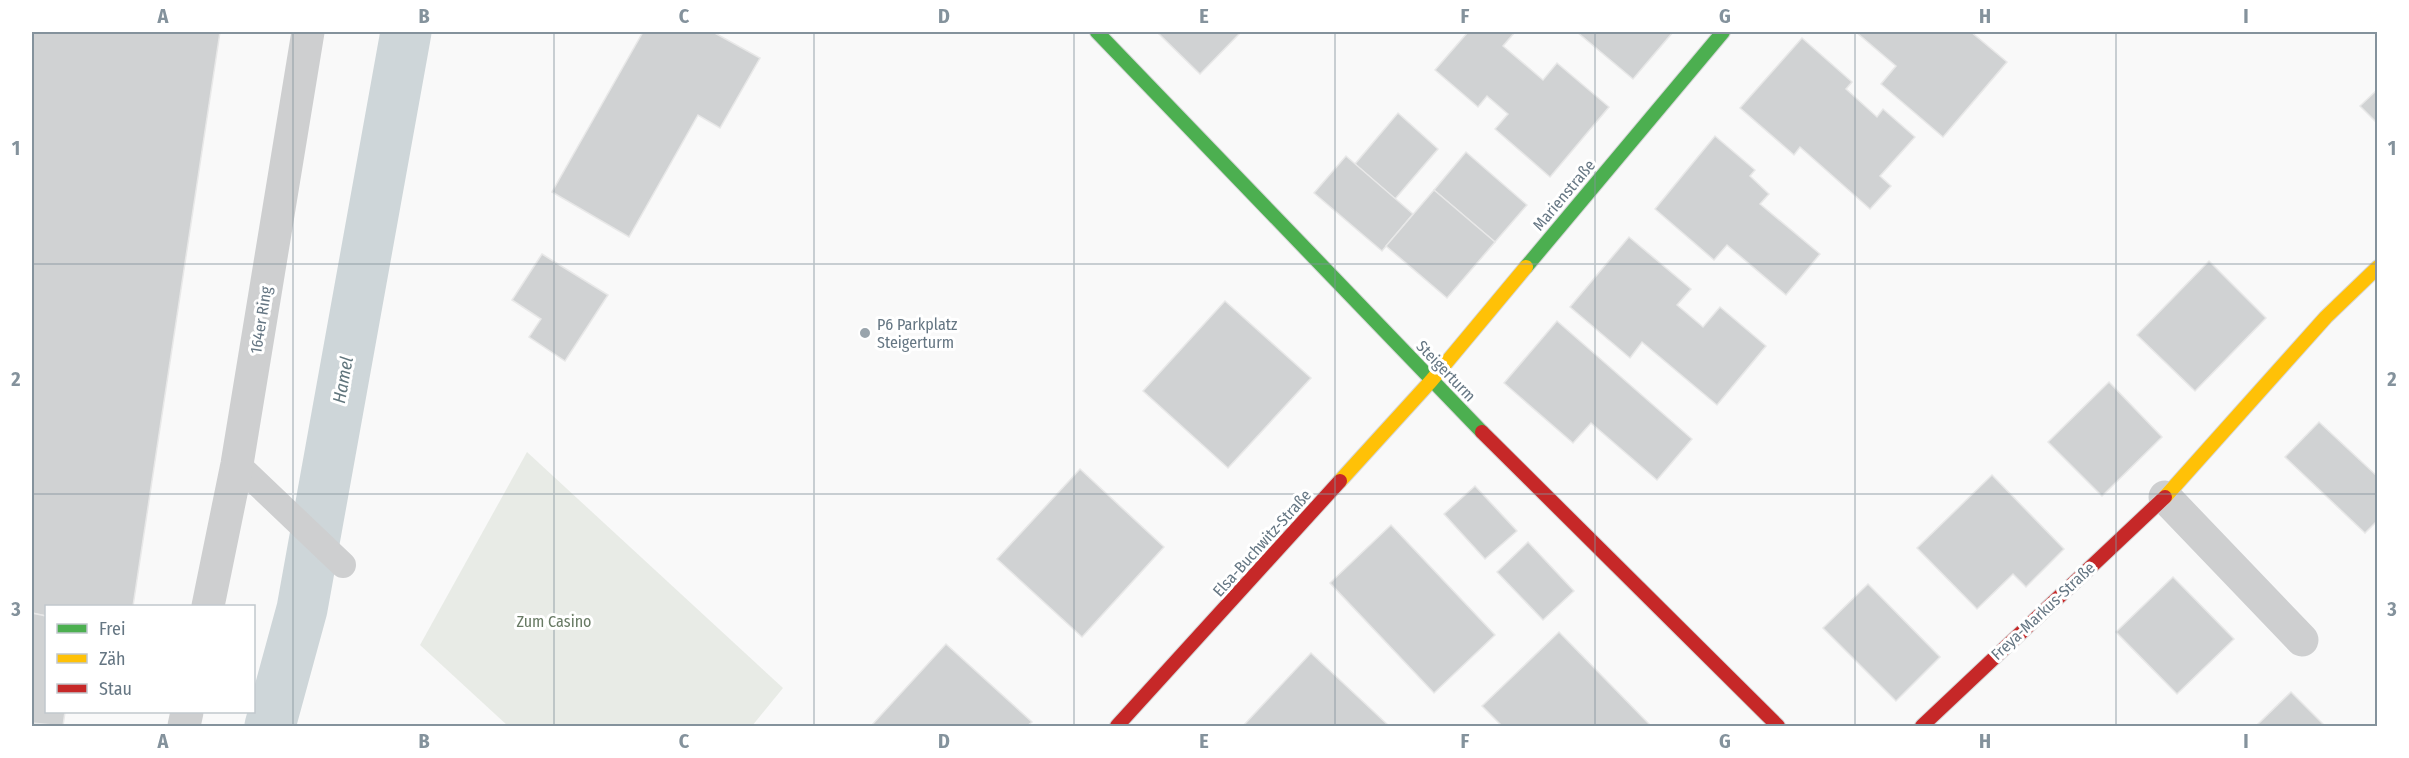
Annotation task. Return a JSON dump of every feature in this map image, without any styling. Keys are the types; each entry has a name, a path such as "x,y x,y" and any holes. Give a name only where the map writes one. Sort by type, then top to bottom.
{"street":[{"name":"164er Ring","path":"208,605 237,464 308,32"},
{"name":"Steigerturm","path":"1097,32 1431,381 1778,726"},
{"name":"Marienstraße","path":"1431,381 1723,32"},
{"name":"Freya-Markus-Straße","path":"1922,726 2165,497 2326,317 2378,267"},
{"name":"Elsa-Buchwitz-Straße","path":"1117,726 1431,381"},
{"path":"2165,497 2302,640"}],"lane":[{"path":"237,464 343,565"}],"green space":[{"name":"Zum Casino","path":"527,452 783,688 752,726 508,726 420,645"}],"building":[{"path":"32,32 220,32 133,605 45,605 45,616 32,613"},
{"path":"643,32 713,32 760,58 720,128 698,115 629,237 552,192"},
{"path":"1157,32 1241,32 1200,74"},
{"path":"1468,32 1515,32 1503,46 1543,80 1557,63 1609,107 1550,177 1495,129 1508,114 1487,96 1478,107 1435,70"},
{"path":"1577,32 1673,32 1633,79"},
{"path":"1856,32 1971,32 2007,62 1943,137 1881,84 1896,66"},
{"path":"1802,38 1852,82 1846,89 1877,117 1883,109 1915,137 1880,176 1891,186 1870,209 1800,147 1794,155 1740,108"},
{"path":"2378,89 2378,124 2360,106"},
{"path":"1398,113 1438,149 1395,199 1355,164"},
{"path":"1715,136 1755,170 1750,176 1769,194 1760,204 1820,254 1786,295 1727,245 1714,260 1655,209"},
{"path":"1466,152 1527,205 1495,242 1434,190"},
{"path":"1346,156 1413,214 1382,251 1314,193"},
{"path":"1434,190 1495,242 1447,298 1386,246"},
{"path":"1629,237 1691,289 1677,305 1703,327 1720,307 1766,346 1717,405 1642,342 1630,358 1570,307"},
{"path":"542,254 608,295 565,361 529,337 541,319 512,300"},
{"path":"2209,261 2266,318 2195,391 2137,335"},
{"path":"1225,301 1311,378 1228,468 1143,391"},
{"path":"1557,321 1692,439 1657,480 1591,423 1573,443 1504,383"},
{"path":"2109,382 2162,437 2102,496 2048,442"},
{"path":"2319,422 2378,477 2378,520 2365,533 2285,457"},
{"path":"1080,469 1164,547 1082,637 997,559"},
{"path":"1992,475 2064,549 2026,587 2013,574 1977,609 1917,548"},
{"path":"1475,486 1517,531 1485,559 1444,514"},
{"path":"1391,525 1495,635 1434,693 1330,583"},
{"path":"1528,542 1574,591 1543,620 1497,572"},
{"path":"2173,577 2234,639 2177,694 2116,632"},
{"path":"1868,584 1940,657 1896,701 1823,628"},
{"path":"32,613 45,616 45,713 65,713 63,726 32,723"},
{"path":"1559,632 1651,726 1502,726 1482,706"},
{"path":"946,644 1032,722 1027,726 871,726"},
{"path":"1311,653 1389,726 1243,726"},
{"path":"2291,692 2325,726 2256,726"}],"waterway":[{"name":"Hamel","path":"270,726 302,609 406,32"}],"traffic: fast":[{"path":"1097,32 1482,432"},
{"path":"1526,267 1723,32"}],"traffic: slow":[{"path":"1340,481 1431,381 1526,267"},
{"path":"2165,497 2326,317 2378,267"}],"traffic: jam":[{"path":"1482,432 1778,726"},
{"path":"1117,726 1340,481"},
{"path":"1922,726 2165,497"}],"place":[{"name":"P6 Parkplatz Steigerturm","path":"865,333"}]}
